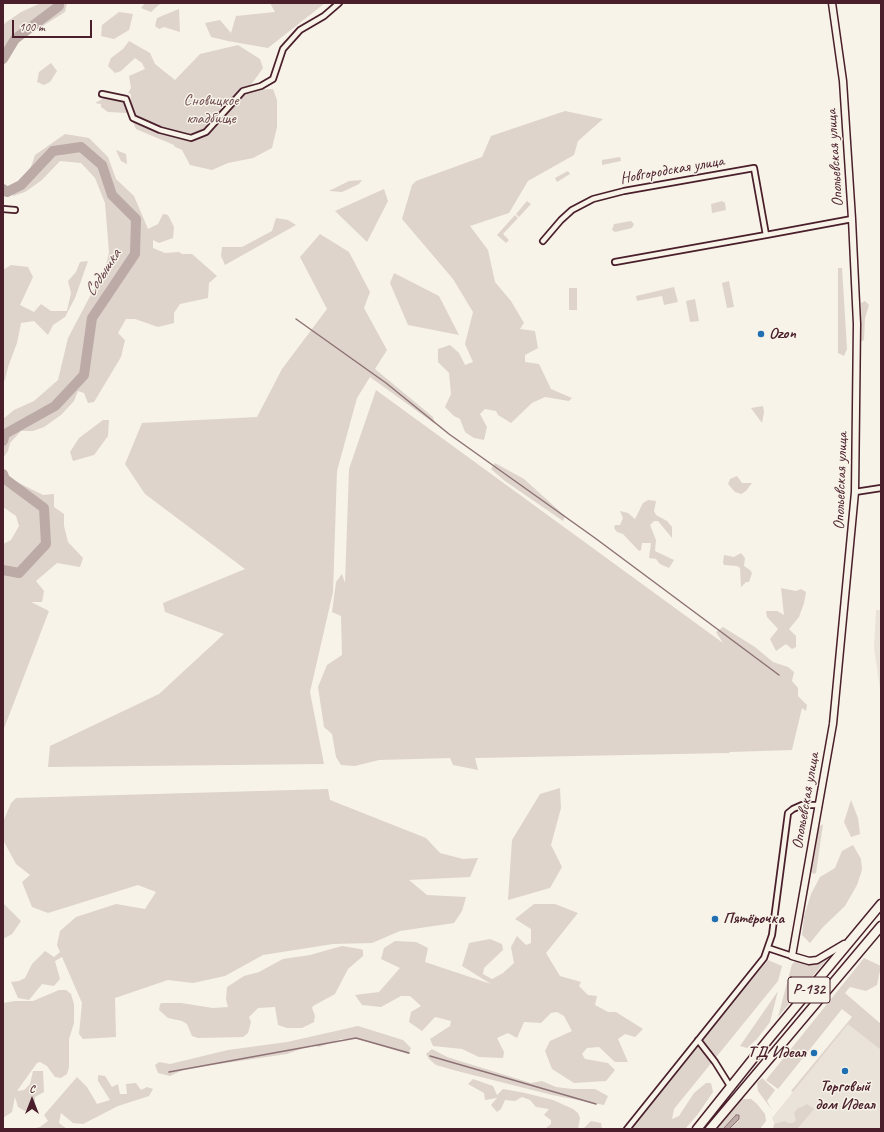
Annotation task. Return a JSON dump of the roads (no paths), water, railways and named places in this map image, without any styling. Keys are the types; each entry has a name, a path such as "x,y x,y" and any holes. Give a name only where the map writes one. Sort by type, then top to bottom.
{"highway":[{"name":"Р-132","path":"697,1129 730,1086 881,904"},
{"name":"Р-132","path":"710,1129 881,926"}],"street":[{"path":"102,94 126,99 133,118 160,130 191,138 206,132 243,91 261,86 273,79 283,49 300,30 324,16 339,3"},
{"name":"Опольевская улица","path":"792,956 838,690 855,492 857,324 843,81 832,3"},
{"name":"Новгородская улица","path":"543,241 561,220 572,210 593,199 624,191 754,168 766,235"},
{"path":"3,209 15,210"},
{"path":"615,262 852,220"},
{"path":"855,492 881,488"},
{"path":"627,1129 757,968 768,948 772,935 788,813 802,805 819,806"},
{"path":"768,948 809,961 817,960 850,940"},
{"path":"698,1040 715,1062 730,1086"}],"waterway":[{"name":"Содышка","path":"3,59 15,39 59,6 59,3"},
{"name":"Содышка","path":"3,189 7,192 21,185 53,151 81,147 102,165 112,195 136,219 135,254 92,318 84,375 55,406 5,434 3,441"},
{"path":"296,319 386,383 449,434 595,538 779,675"},
{"name":"Содышка","path":"3,474 5,479 44,508 46,544 19,573 3,570"},
{"path":"169,1072 356,1038 409,1053"},
{"path":"430,1056 596,1104"}],"place":[{"name":"Ozon","path":"761,334"},
{"name":"Пятёрочка","path":"715,919"},
{"name":"ТД Идеал","path":"814,1053"},
{"name":"Торговый дом Идеал","path":"845,1071"}],"park label":[{"name":"Сновицкое кладбище","path":"211,110"}]}
